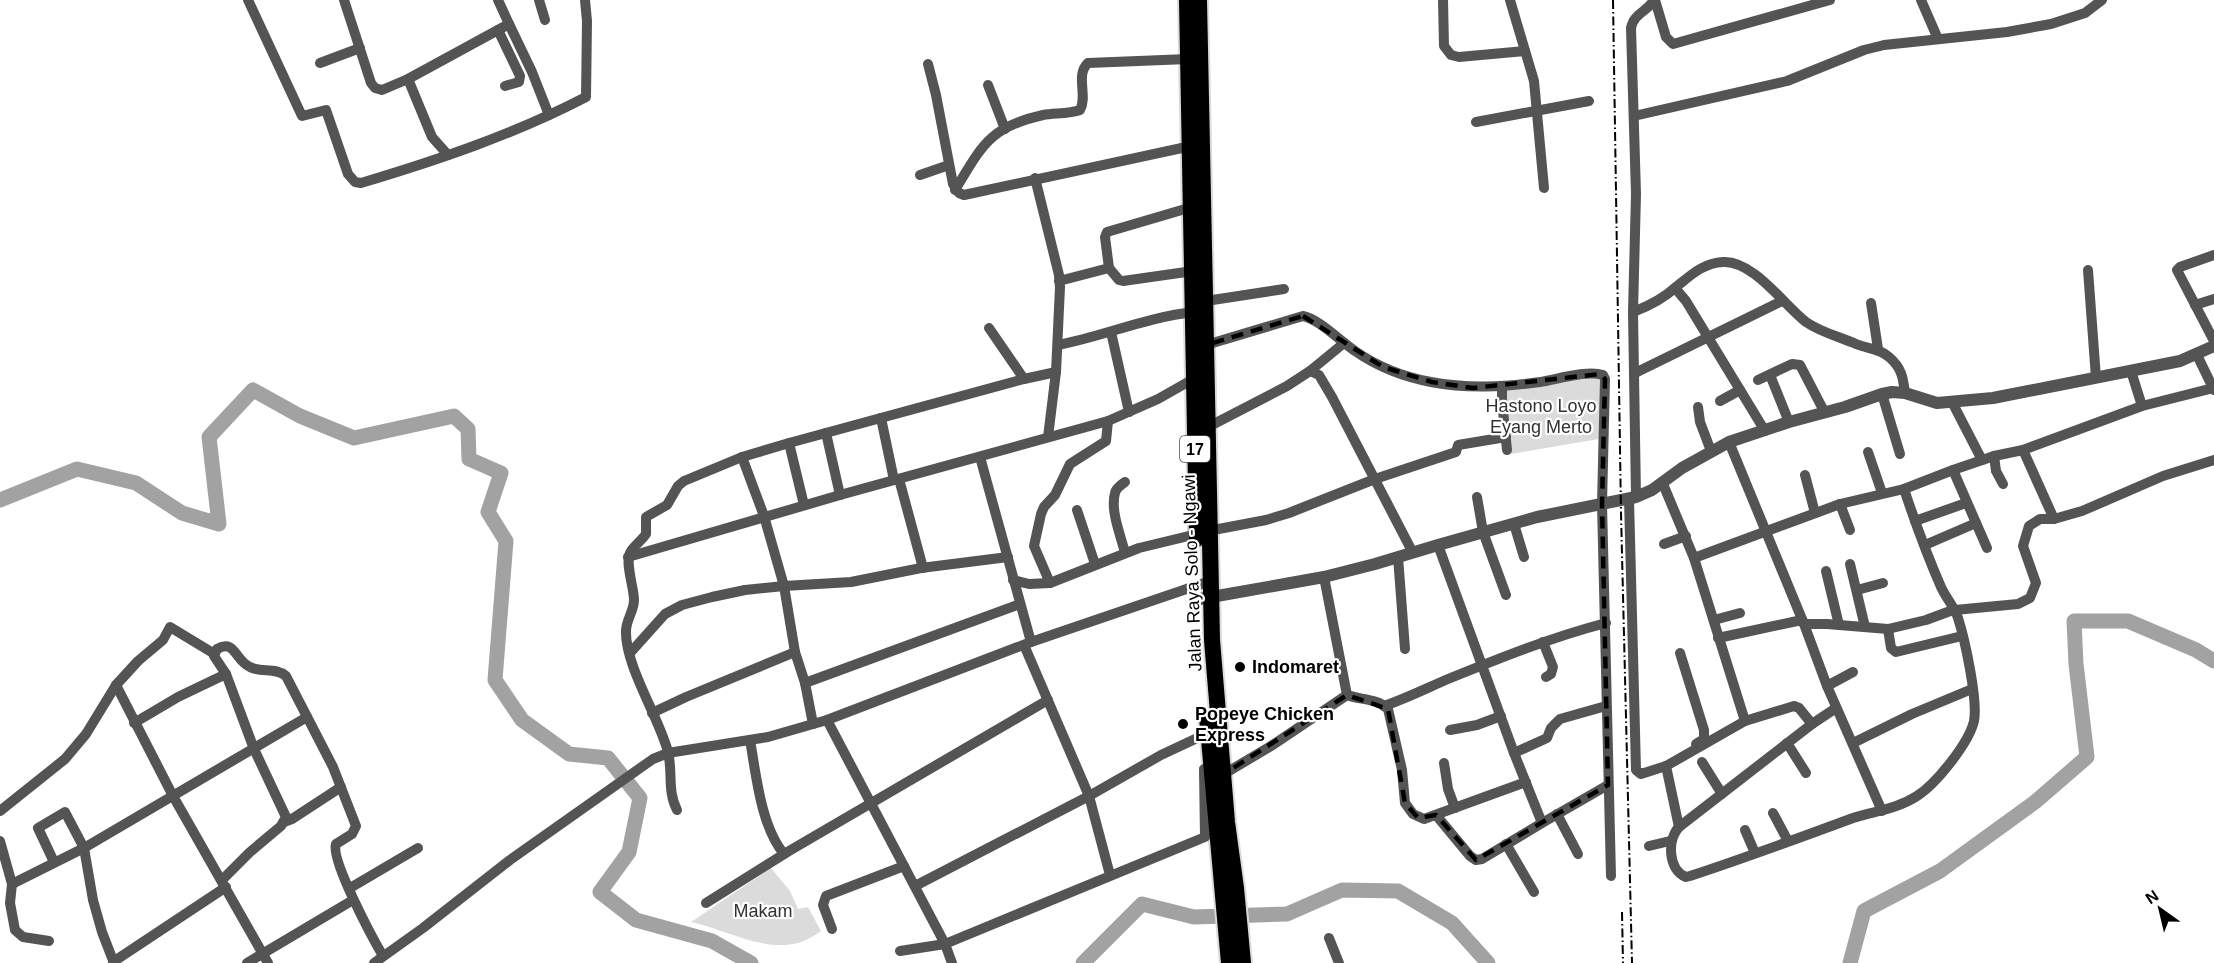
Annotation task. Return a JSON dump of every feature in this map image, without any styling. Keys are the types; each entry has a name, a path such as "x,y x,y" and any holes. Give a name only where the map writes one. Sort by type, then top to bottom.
{"highway":[{"name":"Jalan Raya Solo - Ngawi","path":"1187,0 1193,272 1206,345 1208,427 1203,533"},
{"name":"Jalan Raya Solo - Ngawi","path":"1200,0 1200,307 1195,378 1205,590 1205,735 1230,896"},
{"name":"Jalan Raya Solo - Ngawi","path":"1205,590 1224,774 1233,940 1229,963"},
{"name":"Jalan Raya Solo - Ngawi","path":"1233,940 1243,963"}],"street":[{"path":"248,0 302,116 327,110 348,174 355,182 361,183 448,155 549,115 586,97 585,0"},
{"path":"344,0 371,84 382,90 408,79 509,24"},
{"path":"498,0 532,72 549,115"},
{"path":"539,0 545,20"},
{"path":"1443,0 1444,46 1451,55 1459,57 1526,51"},
{"path":"1510,0 1534,81 1544,188"},
{"path":"1655,0 1666,37 1673,44 1830,0"},
{"path":"1655,0 1650,7 1634,17 1632,24 1636,194 1632,498 1636,770 1641,774 1668,765 1745,721 1794,706 1799,708 1812,724"},
{"path":"1922,0 1938,39"},
{"path":"1634,116 1787,81 1874,48 2007,32 2051,24 2085,13 2102,0"},
{"path":"498,30 520,76 519,82 505,86"},
{"path":"321,63 360,48"},
{"path":"955,190 983,144 1005,129 1041,116 1080,110 1083,100 1083,72 1088,63 1188,59"},
{"path":"928,64 936,92 955,190 964,195 1191,146"},
{"path":"408,79 432,137 448,155"},
{"path":"988,85 1005,129"},
{"path":"1476,122 1589,101"},
{"path":"920,175 949,165"},
{"path":"1035,178 1059,280 1059,345 1048,437"},
{"path":"1192,207 1107,232 1105,237 1109,268 1119,280 1193,272"},
{"path":"213,653 222,646 228,646 241,661 251,668 282,672 289,681 341,787 356,829 336,844 334,850 378,959 618,783 653,759 668,753 780,734 827,720 1028,644 1205,590 1324,577 1514,524 1632,498 1663,484 1682,468 1729,442 1882,394 1905,393 1937,402 1993,398 2180,361 2197,355 2214,343 2177,270 2214,255"},
{"path":"1633,312 1647,307 1700,268 1718,262 1730,262 1764,280 1782,301 1813,326 1857,345 1878,349 1898,366 1903,378 1905,393"},
{"path":"1059,280 1109,268"},
{"path":"2088,270 2096,378"},
{"path":"1675,288 1686,300 1765,431"},
{"path":"1059,345 1200,307 1284,289"},
{"path":"2195,306 2214,299"},
{"path":"1635,373 1782,301"},
{"path":"1871,303 1878,349"},
{"path":"1206,345 1303,316 1316,322 1344,343 1383,367 1416,378 1473,388 1502,387 1568,377 1604,375 1602,504 1611,876"},
{"path":"989,328 1024,378"},
{"path":"1111,332 1129,412"},
{"path":"1208,427 1287,386 1310,371 1344,343"},
{"path":"1694,558 1840,504 1904,489 1994,456 2023,450 2142,406 2214,389 2197,355"},
{"path":"1758,380 1792,364 1800,365 1825,413"},
{"path":"1310,371 1322,379 1413,553"},
{"path":"2131,371 2142,406"},
{"path":"677,810 670,793 668,753 630,653 626,631 634,606 628,557 646,534 646,517 667,505 681,483 742,457 1024,378 1056,372"},
{"path":"1770,375 1789,422"},
{"path":"628,557 764,516 1108,421 1158,399 1195,378"},
{"path":"1502,387 1507,450"},
{"path":"1720,401 1740,390"},
{"path":"1882,394 1900,454"},
{"path":"1952,402 1982,460"},
{"path":"1698,407 1700,422 1711,451"},
{"path":"881,418 896,480 923,568"},
{"path":"1050,583 1034,546 1041,514 1055,495 1070,464 1106,441 1108,421"},
{"path":"826,433 840,495"},
{"path":"1013,580 1029,584 1050,583 1125,553 1289,513 1375,479 1456,452 1458,445 1506,437"},
{"path":"1729,442 1836,708 1882,811"},
{"path":"789,443 804,505"},
{"path":"2023,450 2054,519"},
{"path":"1868,452 1882,494"},
{"path":"1994,456 1996,471 2003,484"},
{"path":"742,457 764,516 784,586 795,652 805,683 813,724"},
{"path":"980,457 1008,557 1028,644 1048,700 1089,796 1110,874"},
{"path":"1718,638 1803,622 1888,629 1926,620 1954,610 2018,604 2030,598 2036,583 2023,546 2029,526 2040,519 2054,519 2082,511 2163,476 2214,460"},
{"path":"1953,470 1987,548"},
{"path":"1804,475 1815,513"},
{"path":"1125,482 1117,488 1114,503 1125,553"},
{"path":"1663,484 1694,558 1745,721"},
{"path":"1836,708 1679,827 1670,841 1678,872 1686,877 1861,816 1906,803 1926,790 1952,760 1974,723 1972,689 1962,636 1954,610 1940,585 1904,489"},
{"path":"1477,497 1483,532 1506,595"},
{"path":"1915,521 1966,503"},
{"path":"1840,504 1850,530"},
{"path":"1077,510 1095,564"},
{"path":"1925,545 1976,523"},
{"path":"1514,524 1524,557"},
{"path":"1664,544 1686,536"},
{"path":"1437,545 1542,823"},
{"path":"630,653 670,610 723,595 784,586 851,582 923,568 1008,557"},
{"path":"1398,557 1405,649"},
{"path":"1850,564 1865,627"},
{"path":"1826,571 1839,625"},
{"path":"1324,577 1347,695"},
{"path":"1857,590 1883,583"},
{"path":"805,683 1020,604"},
{"path":"1714,620 1740,613"},
{"path":"1347,695 1384,706 1414,696 1432,686 1543,642 1606,623"},
{"path":"0,811 65,759 86,734 116,685 138,661 163,640 170,627 213,653 225,674 254,749 284,811 285,822"},
{"path":"1888,629 1891,648 1896,652 1962,636"},
{"path":"1543,642 1553,667 1551,674 1546,677"},
{"path":"652,713 795,652"},
{"path":"1679,827 1668,765 1672,756 1702,741 1705,736 1680,654"},
{"path":"1827,686 1853,672"},
{"path":"134,723 178,697 225,674"},
{"path":"116,685 173,796 266,959"},
{"path":"1853,743 1912,714 1972,689"},
{"path":"1224,774 1271,746 1347,695"},
{"path":"706,903 784,854 1048,700"},
{"path":"1384,706 1390,716 1400,760 1406,803 1418,818 1424,819 1526,782"},
{"path":"1514,753 1547,738 1551,728 1560,719 1606,706"},
{"path":"1450,730 1477,725 1501,716"},
{"path":"12,884 84,848 307,717"},
{"path":"827,720 945,944 952,963"},
{"path":"900,951 945,944 1206,836 1205,735 1161,755 1089,796 915,886"},
{"path":"750,740 764,808 775,840 784,854"},
{"path":"1787,743 1806,773"},
{"path":"1702,762 1722,794"},
{"path":"1444,763 1448,789 1455,808"},
{"path":"1436,814 1470,856 1476,860 1608,785"},
{"path":"54,862 38,828 65,812 84,848 93,900 113,962 224,883 285,822 341,787"},
{"path":"1773,813 1788,841"},
{"path":"1557,814 1578,854"},
{"path":"1745,830 1755,853"},
{"path":"1648,846 1670,841"},
{"path":"0,842 12,884 10,903 15,930 23,937 49,941"},
{"path":"1506,844 1534,892"},
{"path":"350,888 418,848"},
{"path":"832,929 823,905 826,896 904,866"},
{"path":"247,963 266,959 353,900"},
{"path":"1329,938 1339,963"}],"highlighted area":[{"path":"1303,316 1383,367 1432,382 1473,388 1600,374 1605,379 1602,504 1608,785 1476,860 1436,815 1418,818 1405,803 1388,709 1347,695 1224,774 1210,597 1206,345"}],"green space":[{"name":"Hastono Loyo Eyang Merto","path":"1597,378 1601,381 1599,439 1511,454 1506,388"},
{"name":"Makam","path":"771,868 790,891 798,909 808,907 821,931 805,940 774,945 741,938 691,922"}],"waterway":[{"path":"0,500 77,469 136,483 182,513 219,524 209,437 253,390 300,416 354,438 454,416 468,429 469,459 501,473 488,512 506,541 495,680 522,720 569,754 608,758 640,798 629,852 600,892 636,920 712,941 751,963"},
{"path":"1850,963 1864,911 1940,871 2035,802 2087,757 2076,664 2074,621 2128,621 2196,650 2214,661"},
{"path":"1083,963 1142,904 1194,917 1287,914 1342,890 1398,891 1452,923 1488,963"}],"railway":[{"path":"1613,0 1621,513 1632,963"},
{"path":"1622,912 1623,963"}],"place":[{"name":"Indomaret","path":"1240,667"},
{"name":"Popeye Chicken Express","path":"1183,724"}]}
